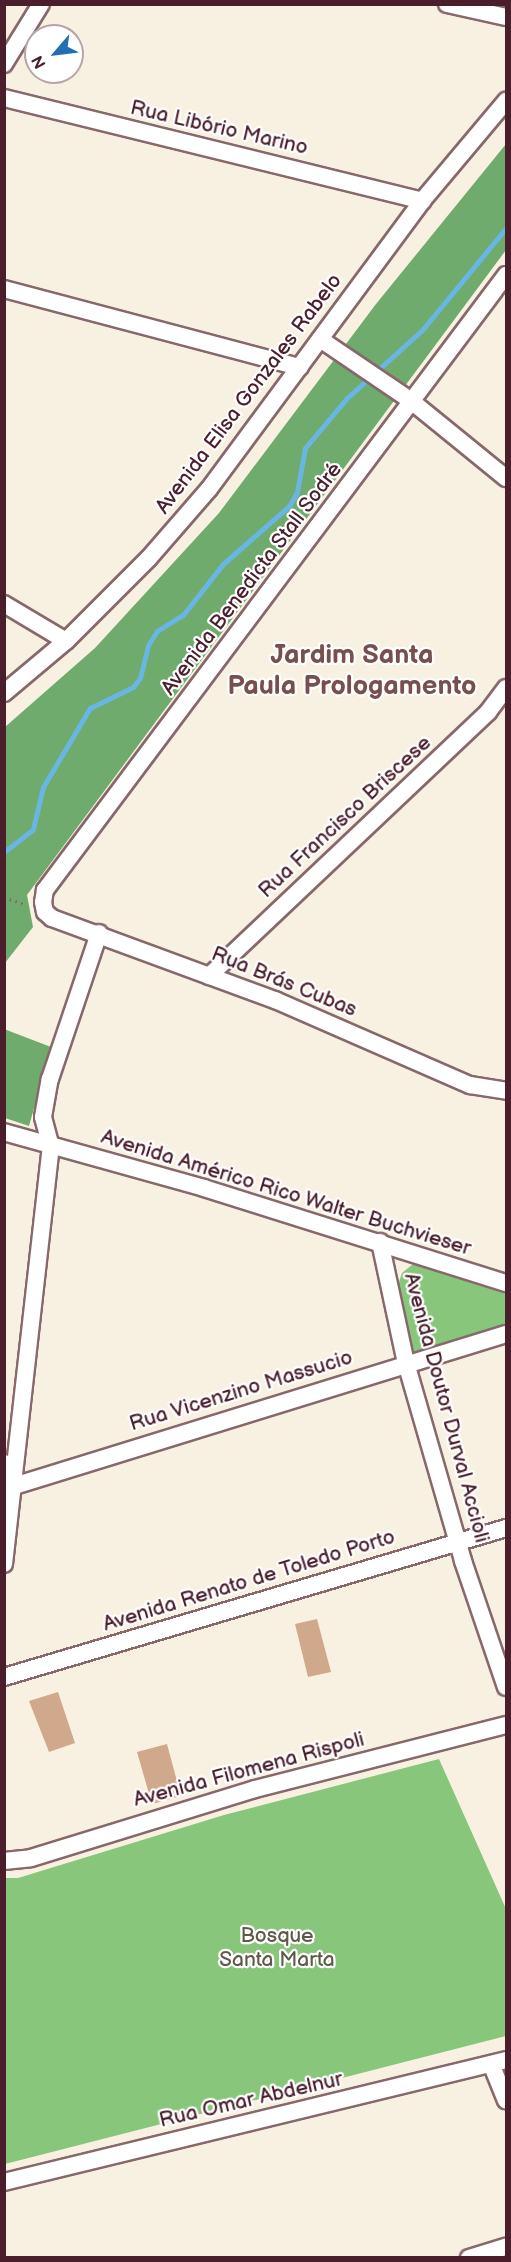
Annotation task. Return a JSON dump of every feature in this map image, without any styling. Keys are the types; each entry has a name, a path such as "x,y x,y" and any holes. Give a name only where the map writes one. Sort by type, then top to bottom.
{"street":[{"path":"4,64 41,4"},
{"path":"447,4 507,17"},
{"name":"Rua Libório Marino","path":"4,98 422,201"},
{"name":"Avenida Elisa Gonzales Rabelo","path":"4,693 66,641 149,558 209,489 422,201 507,101"},
{"name":"Avenida Benedicta Stall Sodré","path":"45,912 45,890 333,511 410,400 507,275"},
{"path":"4,290 300,367"},
{"path":"320,339 393,387 507,478"},
{"path":"4,604 66,641"},
{"name":"Rua Francisco Briscese","path":"209,975 488,712 507,688"},
{"name":"Rua Brás Cubas","path":"45,912 52,918 99,933 209,975 470,1085 507,1091"},
{"path":"4,1564 51,1147 43,1116 50,1079 99,933"},
{"name":"Avenida Américo Rico Walter Buchvieser","path":"4,1132 380,1242 507,1283"},
{"name":"Avenida Doutor Durval Accioli","path":"380,1242 406,1363 457,1542 507,1687"},
{"name":"Rua Vicenzino Massucio","path":"14,1486 406,1363 507,1334"},
{"path":"4,1463 14,1486"},
{"name":"Avenida Renato de Toledo Porto","path":"4,1677 507,1528"},
{"name":"Avenida Filomena Rispoli","path":"4,1861 31,1858 255,1789 507,1725"},
{"path":"499,2063 507,2100"},
{"name":"Rua Omar Abdelnur","path":"4,2182 499,2063"},
{"path":"469,2258 507,2247"}],"path":[{"path":"4,897 45,912"}],"green space":[{"path":"506,144 506,250 27,895 33,927 5,963 5,727 95,648 219,513 376,304"},
{"path":"4,1029 51,1047 29,1126 5,1118"},
{"path":"413,1264 506,1294 506,1328 416,1354 410,1349 398,1285 402,1273"},
{"name":"Bosque Santa Marta","path":"439,1759 506,1909 506,2036 5,2164 5,1878 18,1878 224,1815"}],"building":[{"path":"317,1619 331,1672 308,1677 295,1624"},
{"path":"58,1692 75,1743 49,1752 29,1701"},
{"path":"167,1744 181,1796 152,1804 137,1752"}],"waterway":[{"path":"4,852 33,829 43,787 90,708 133,687 140,678 148,645 157,631 183,615 223,564 289,506 297,492 305,448 347,398 423,329 506,228"}],"district":[{"name":"Jardim Santa Paula Prologamento","path":"352,670"}]}
